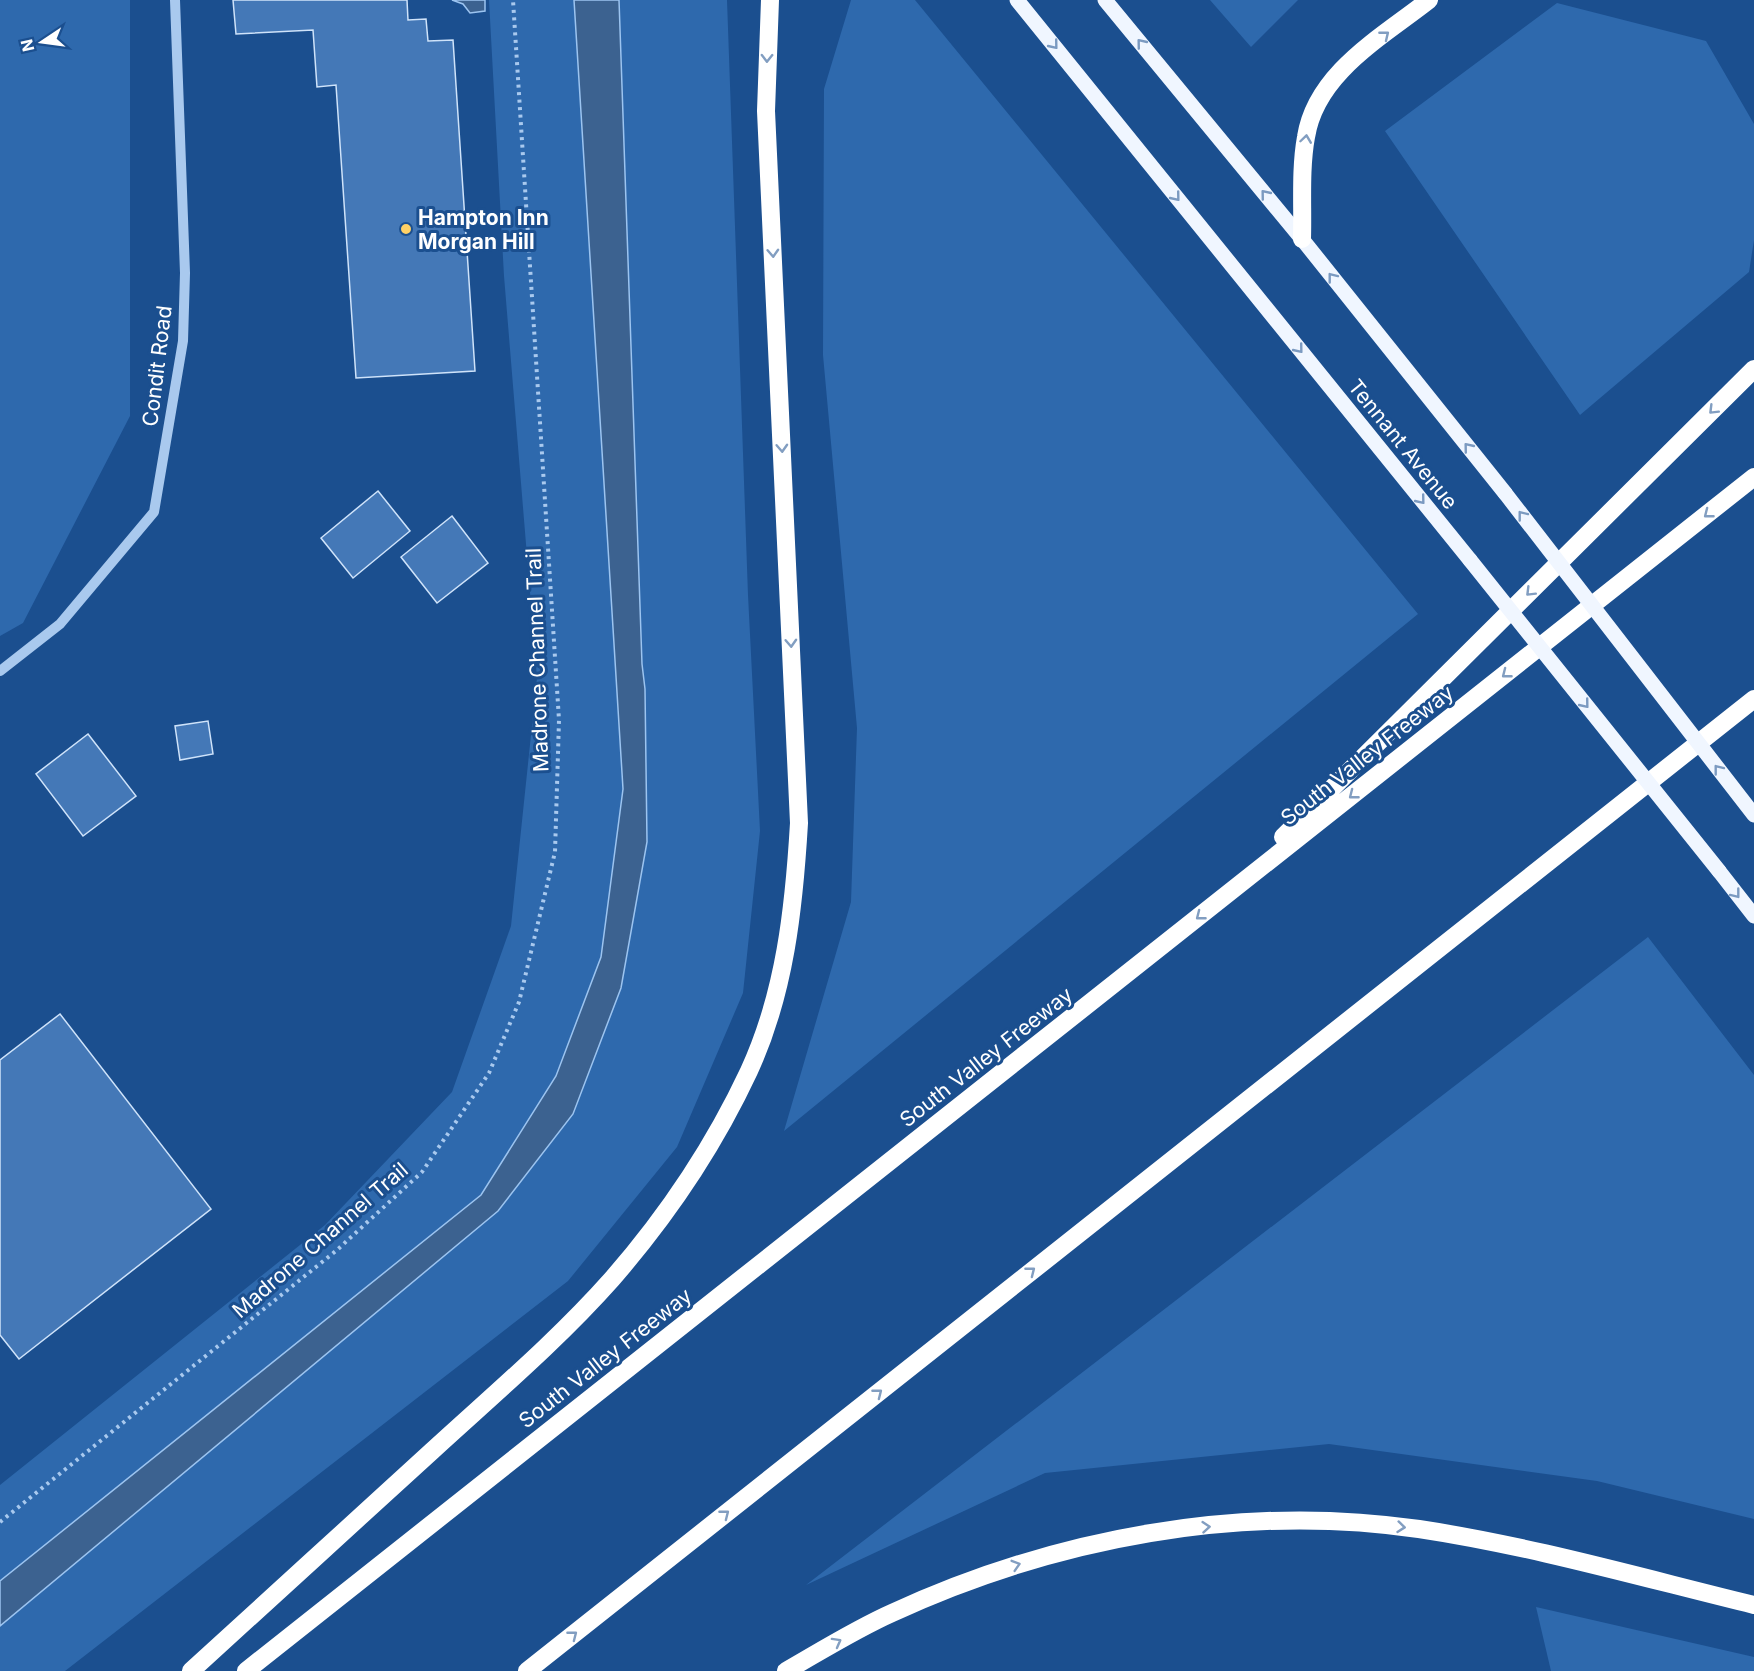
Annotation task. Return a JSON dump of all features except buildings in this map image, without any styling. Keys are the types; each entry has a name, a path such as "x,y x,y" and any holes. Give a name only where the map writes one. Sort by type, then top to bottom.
{"highway":[{"path":"191,1671 521,1369 611,1280 654,1228 721,1126 750,1069 768,1018 784,964 794,902 799,823 766,111 770,0"},
{"path":"1302,239 1305,138 1311,116 1322,93 1341,70 1429,0"},
{"path":"1220,900 1754,369"},
{"name":"South Valley Freeway","path":"246,1671 1754,477"},
{"path":"527,1671 1754,699"},
{"path":"786,1671 890,1614 1004,1569 1115,1539 1233,1524 1360,1523 1418,1529 1502,1545 1754,1605"}],"main road":[{"name":"Tennant Avenue","path":"1017,0 1470,560 1754,916"},
{"path":"1105,0 1302,239 1505,493 1754,815"}],"street":[{"name":"Condit Road","path":"0,671 60,624 154,512 183,341 185,273 175,0"}],"path":[{"name":"Madrone Channel Trail","path":"0,1522 337,1250 422,1172 489,1073 519,1002 555,852 559,720 513,0"}],"shaded area":[{"path":"0,0 130,0 130,416 23,623 0,636"},
{"path":"452,0 485,0 485,11 470,13 463,4"},
{"path":"489,0 727,0 748,595 760,831 743,993 677,1147 568,1281 65,1671 0,1671 0,1485 325,1225 452,1092 511,926 537,678 504,276"},
{"path":"574,0 619,0 642,664 645,689 647,842 621,988 573,1114 498,1211 0,1626 0,1581 481,1195 556,1076 601,957 623,789"},
{"path":"851,0 915,0 1418,614 784,1131 851,902 857,728 823,355 824,89"},
{"path":"1210,0 1298,0 1251,47"},
{"path":"1557,3 1706,41 1754,124 1754,240 1749,272 1580,415 1385,131"},
{"path":"1648,937 1754,1075 1754,1519 1597,1481 1329,1444 1045,1473 806,1585"},
{"path":"1536,1607 1754,1657 1754,1671 1551,1671"}],"place":[{"name":"Hampton Inn Morgan Hill","path":"406,229"}]}
